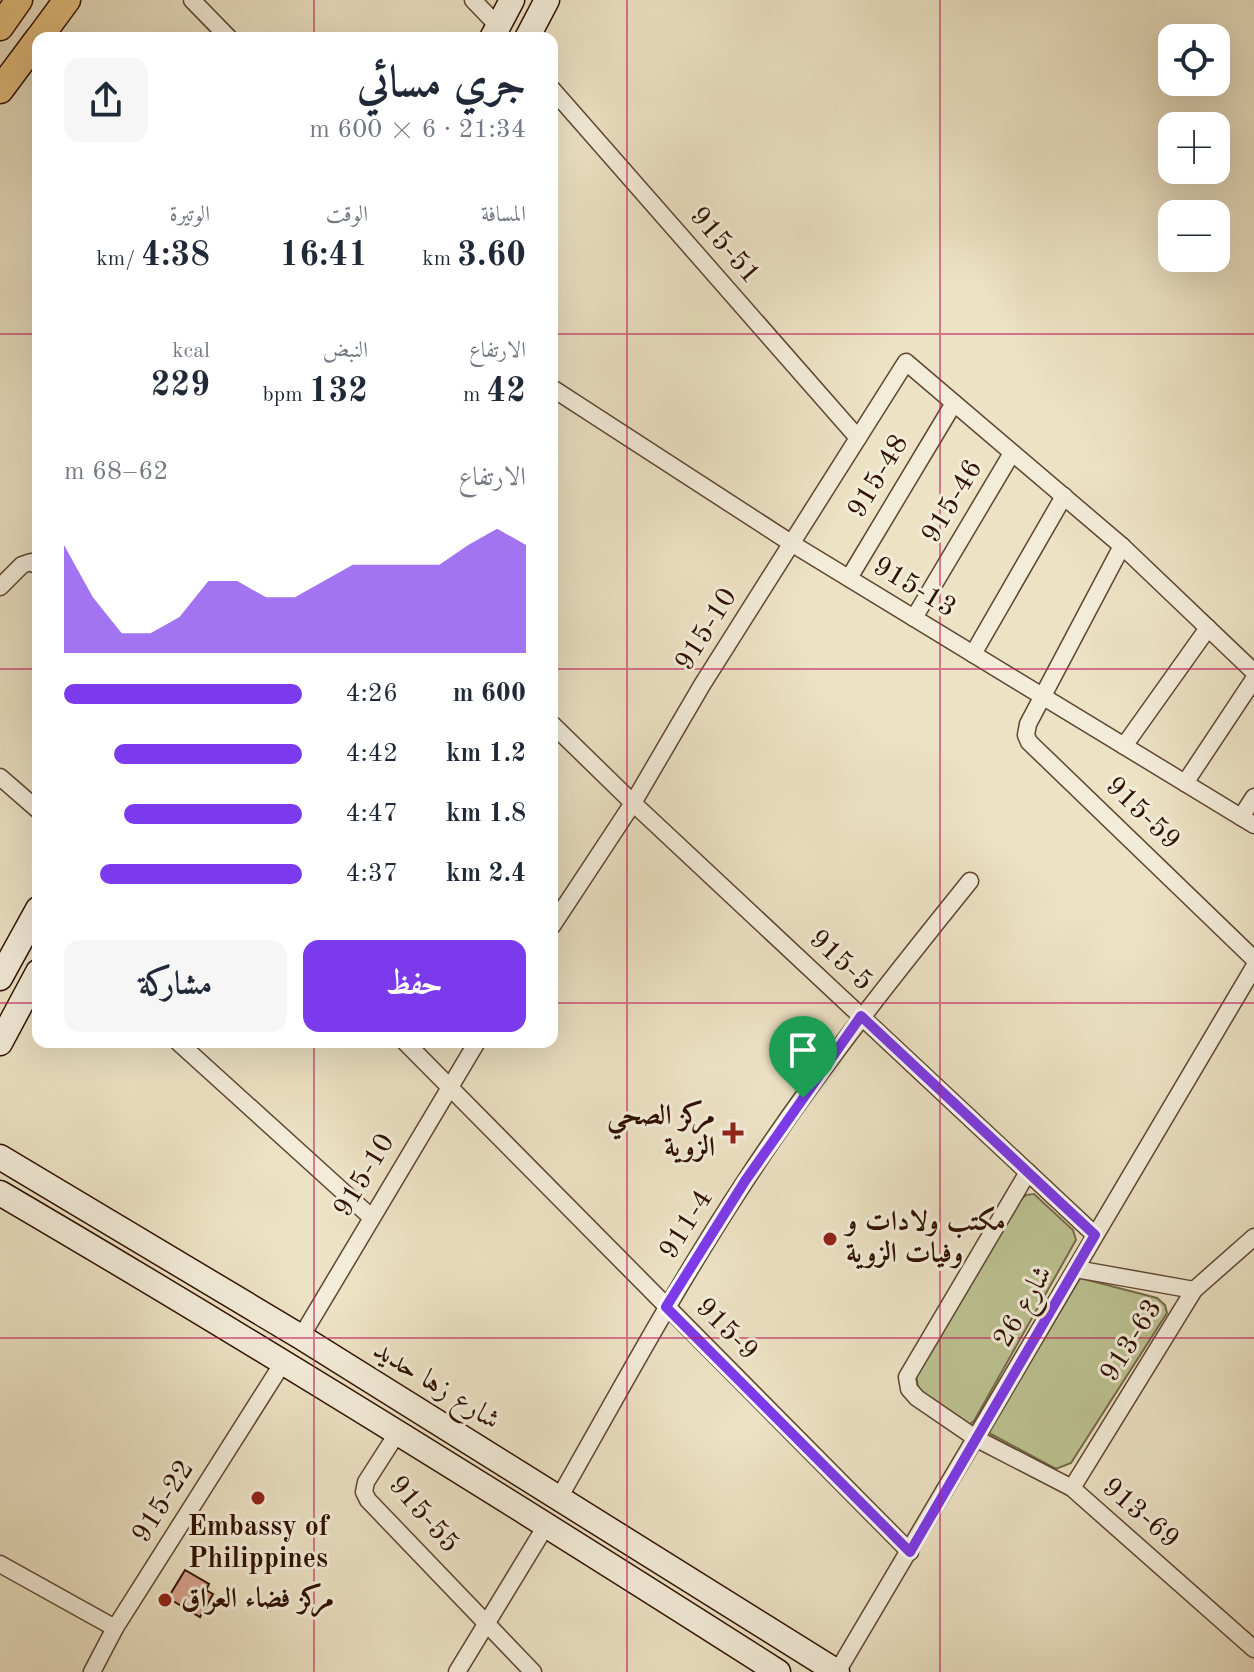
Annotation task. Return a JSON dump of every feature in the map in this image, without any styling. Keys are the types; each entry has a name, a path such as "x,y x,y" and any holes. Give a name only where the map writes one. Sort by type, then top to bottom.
{"main road":[{"path":"0,27 19,0"},
{"path":"46,32 67,0"},
{"path":"0,90 32,53"}],"street":[{"path":"192,0 223,32"},
{"path":"473,0 495,32 512,0"},
{"path":"530,32 547,0"},
{"name":"915-51","path":"558,96 858,438"},
{"name":"915-10","path":"558,917 633,803 702,685 906,362 954,403"},
{"name":"915-13","path":"558,392 791,543 1248,821"},
{"path":"954,403 1122,546 1254,672"},
{"name":"915-48","path":"849,578 954,403"},
{"name":"915-46","path":"914,618 1012,453"},
{"path":"973,654 1064,496"},
{"path":"1041,696 1122,546"},
{"path":"0,587 22,565 32,563"},
{"path":"1124,746 1208,628"},
{"path":"1185,783 1254,679"},
{"name":"915-59","path":"1041,696 1028,724 1026,735 1029,742 1254,959"},
{"name":"915-5","path":"558,730 1095,1235"},
{"path":"0,777 32,805"},
{"path":"1248,821 1254,797"},
{"name":"911-4","path":"559,1498 666,1307 745,1181 861,1016 970,881"},
{"path":"0,978 32,920"},
{"name":"شارع 26","path":"837,1672 1254,967"},
{"path":"0,1043 32,983"},
{"path":"185,1048 371,1217"},
{"name":"915-9","path":"411,1048 910,1552"},
{"name":"915-10","path":"301,1337 473,1048"},
{"name":"شارع زها حديد","path":"0,1157 301,1337 837,1672"},
{"name":"913-69","path":"1028,1172 907,1377 909,1389 917,1398 977,1439 1072,1488 1254,1649"},
{"name":"شارع زها حديد","path":"0,1193 284,1361 778,1672"},
{"name":"913-63","path":"1072,1488 1194,1290 1254,1237"},
{"path":"1076,1269 1194,1290"},
{"path":"284,1361 301,1337"},
{"name":"915-22","path":"92,1672 115,1628 284,1361"},
{"name":"915-55","path":"398,1432 366,1482 364,1492 368,1500 488,1624"},
{"path":"457,1672 547,1524"},
{"path":"0,1564 115,1628"},
{"path":"488,1624 533,1672"}],"green space":[{"path":"1034,1194 1073,1230 1076,1240 969,1425 927,1399 917,1384 917,1375 1018,1202 1026,1195"},
{"path":"1080,1278 1157,1298 1165,1305 1167,1313 1071,1463 1056,1469 989,1433"}],"building":[{"path":"185,1570 209,1584 206,1590 213,1594 200,1617 168,1598"}],"place":[{"name":"مركز الصحي الزوية","path":"733,1133"},
{"name":"مكتب ولادات و وفيات الزوية","path":"830,1239"},
{"name":"Embassy of Philippines","path":"258,1498"},
{"name":"مركز فضاء العراق","path":"165,1600"}],"route":[{"path":"861,1016 1095,1235 910,1552 666,1307 745,1181 803,1098 861,1016"}]}
